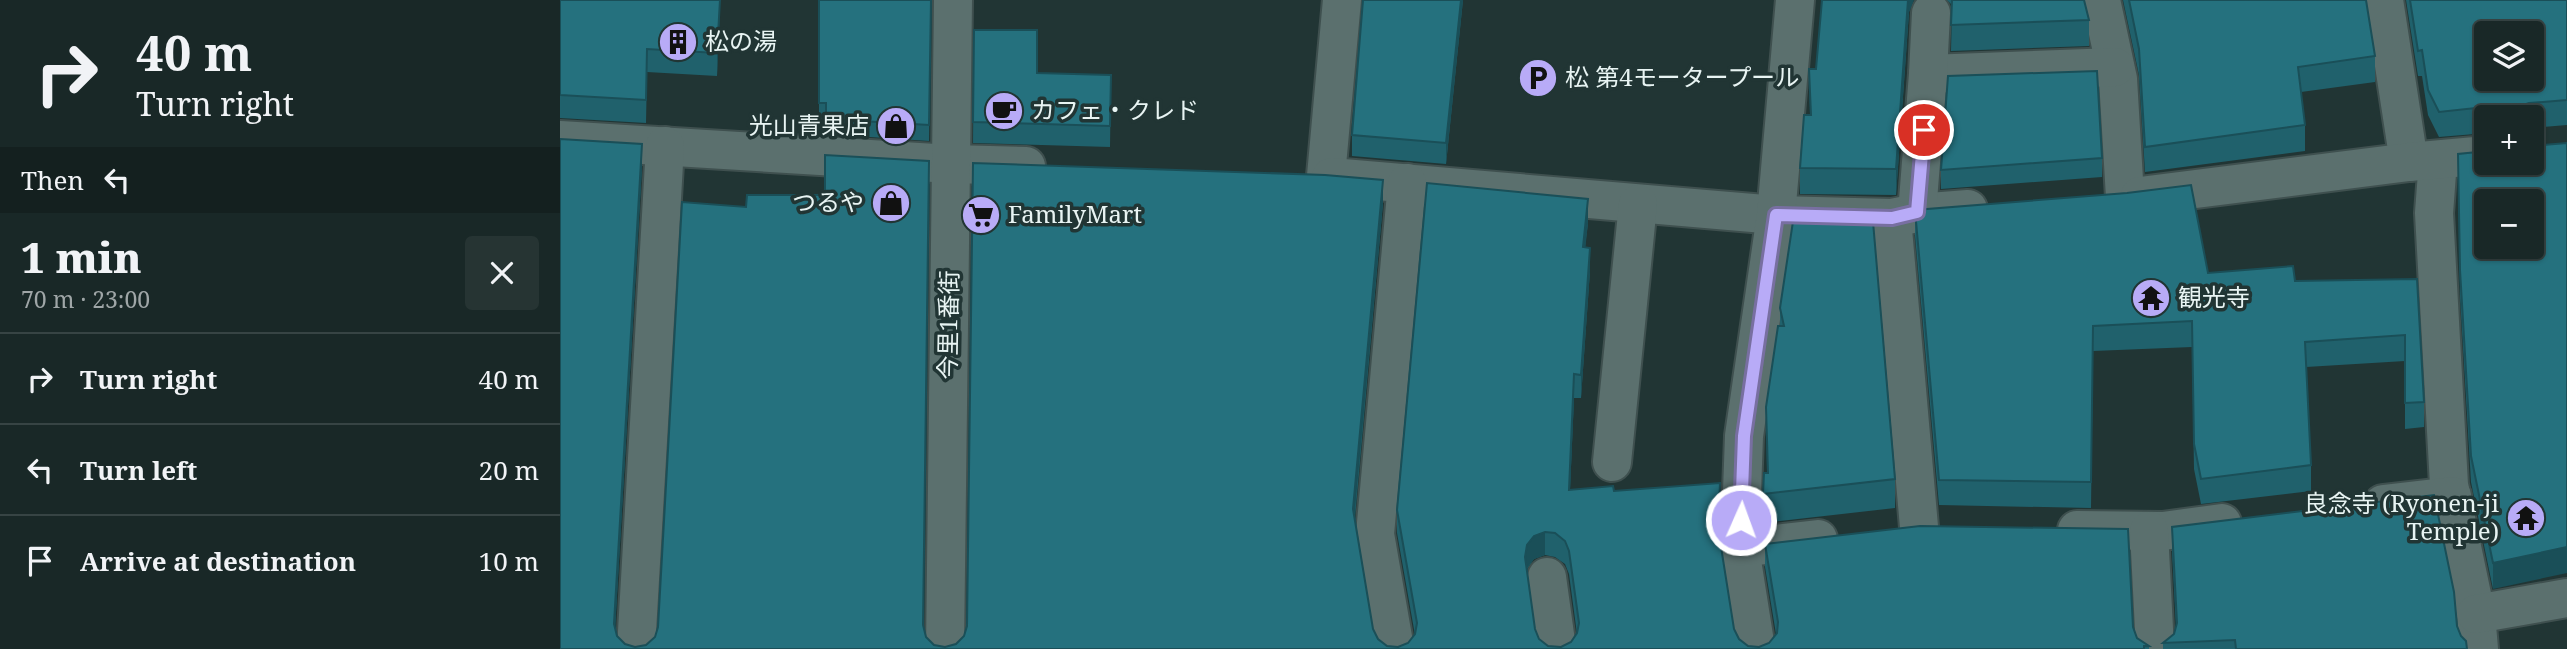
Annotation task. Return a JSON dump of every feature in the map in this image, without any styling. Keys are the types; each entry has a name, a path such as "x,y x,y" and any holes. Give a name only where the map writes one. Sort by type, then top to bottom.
{"street":[{"name":"今里1番街","path":"944,649 953,0"},
{"path":"1342,0 1312,176 1776,215 1905,215 2000,206"},
{"path":"1756,649 1740,548 1744,436 1776,215 1794,0"},
{"path":"2101,0 2115,67 2111,199 2474,156"},
{"path":"2384,0 2424,161 2434,213 2452,496 2478,632 2567,598"},
{"path":"1931,13 1928,74 1905,215 1905,529 1960,528"},
{"path":"1928,74 2115,67"},
{"path":"560,140 951,164 1062,168"},
{"path":"636,649 665,146"},
{"path":"1395,649 1375,534 1406,183"},
{"path":"1612,462 1638,204"},
{"path":"2349,508 2452,496"},
{"path":"2041,529 2149,531 2252,519"},
{"path":"2149,531 2155,649"},
{"path":"1740,548 1850,535"},
{"path":"1547,577 1557,649"}],"building":[{"path":"560,0 720,0 717,53 647,49 646,100 560,95"},
{"path":"819,0 931,0 929,125 826,119 826,103 819,103"},
{"path":"1363,0 1461,0 1446,143 1352,135"},
{"path":"1822,0 1908,0 1896,169 1800,168 1804,115 1811,115 1809,69 1816,69"},
{"path":"1952,0 2084,0 2089,20 1951,25"},
{"path":"2129,0 2366,0 2375,56 2298,67 2305,125 2145,147 2139,49"},
{"path":"2410,0 2567,0 2567,100 2523,105 2474,105 2474,108 2439,112 2428,90 2422,50 2418,51"},
{"path":"974,30 1037,30 1037,73 1111,75 1110,126 973,122"},
{"path":"2097,71 2102,158 1941,170 1948,76"},
{"path":"560,139 642,144 614,624 617,636 625,644 635,647 646,645 655,637 658,627 682,202 746,207 747,195 825,195 825,155 929,161 923,625 926,637 934,645 945,647 956,644 964,636 967,626 973,163 1325,175 1383,180 1353,509 1373,629 1378,639 1387,646 1398,647 1408,643 1415,634 1417,623 1397,510 1427,183 1588,199 1583,247 1590,248 1581,375 1574,374 1569,490 1613,486 1614,491 1720,483 1718,528 1734,629 1739,639 1748,646 1759,647 1769,643 1777,633 1778,622 1765,544 1920,526 2128,529 2133,627 2137,638 2149,646 2144,646 2144,649 560,649","holes":["1545,532 1555,533 1565,541 1569,551 1579,623 1571,642 1561,647 1548,646 1539,639 1535,629 1525,557 1527,545 1534,536"]},
{"path":"2567,143 2567,547 2493,563 2471,456 2460,270 2458,154 2474,152 2474,175 2544,175 2544,145"},
{"path":"2191,185 2208,273 2293,266 2295,281 2417,279 2424,402 2405,403 2405,335 2305,342 2311,465 2201,479 2194,444 2192,321 2093,326 2091,482 1939,480 1915,210 2127,193"},
{"path":"1795,208 1872,210 1895,479 1763,494 1764,473 1768,473 1766,407 1778,326 1784,326 1780,308"},
{"path":"2434,495 2454,592 2457,626 2466,641 2467,649 2236,649 2235,640 2163,643 2174,634 2177,623 2172,527"}],"place":[{"name":"松の湯","path":"678,42"},
{"name":"松 第4モータープール","path":"1538,78"},
{"name":"カフェ・クレド","path":"1004,111"},
{"name":"光山青果店","path":"896,126"},
{"name":"つるや","path":"891,203"},
{"name":"FamilyMart","path":"981,215"},
{"name":"観光寺","path":"2151,298"},
{"name":"良念寺 (Ryonen-ji Temple)","path":"2526,518"}],"route":[{"path":"1741,520 1744,436 1776,215 1892,218 1917,212 1924,130"}]}
